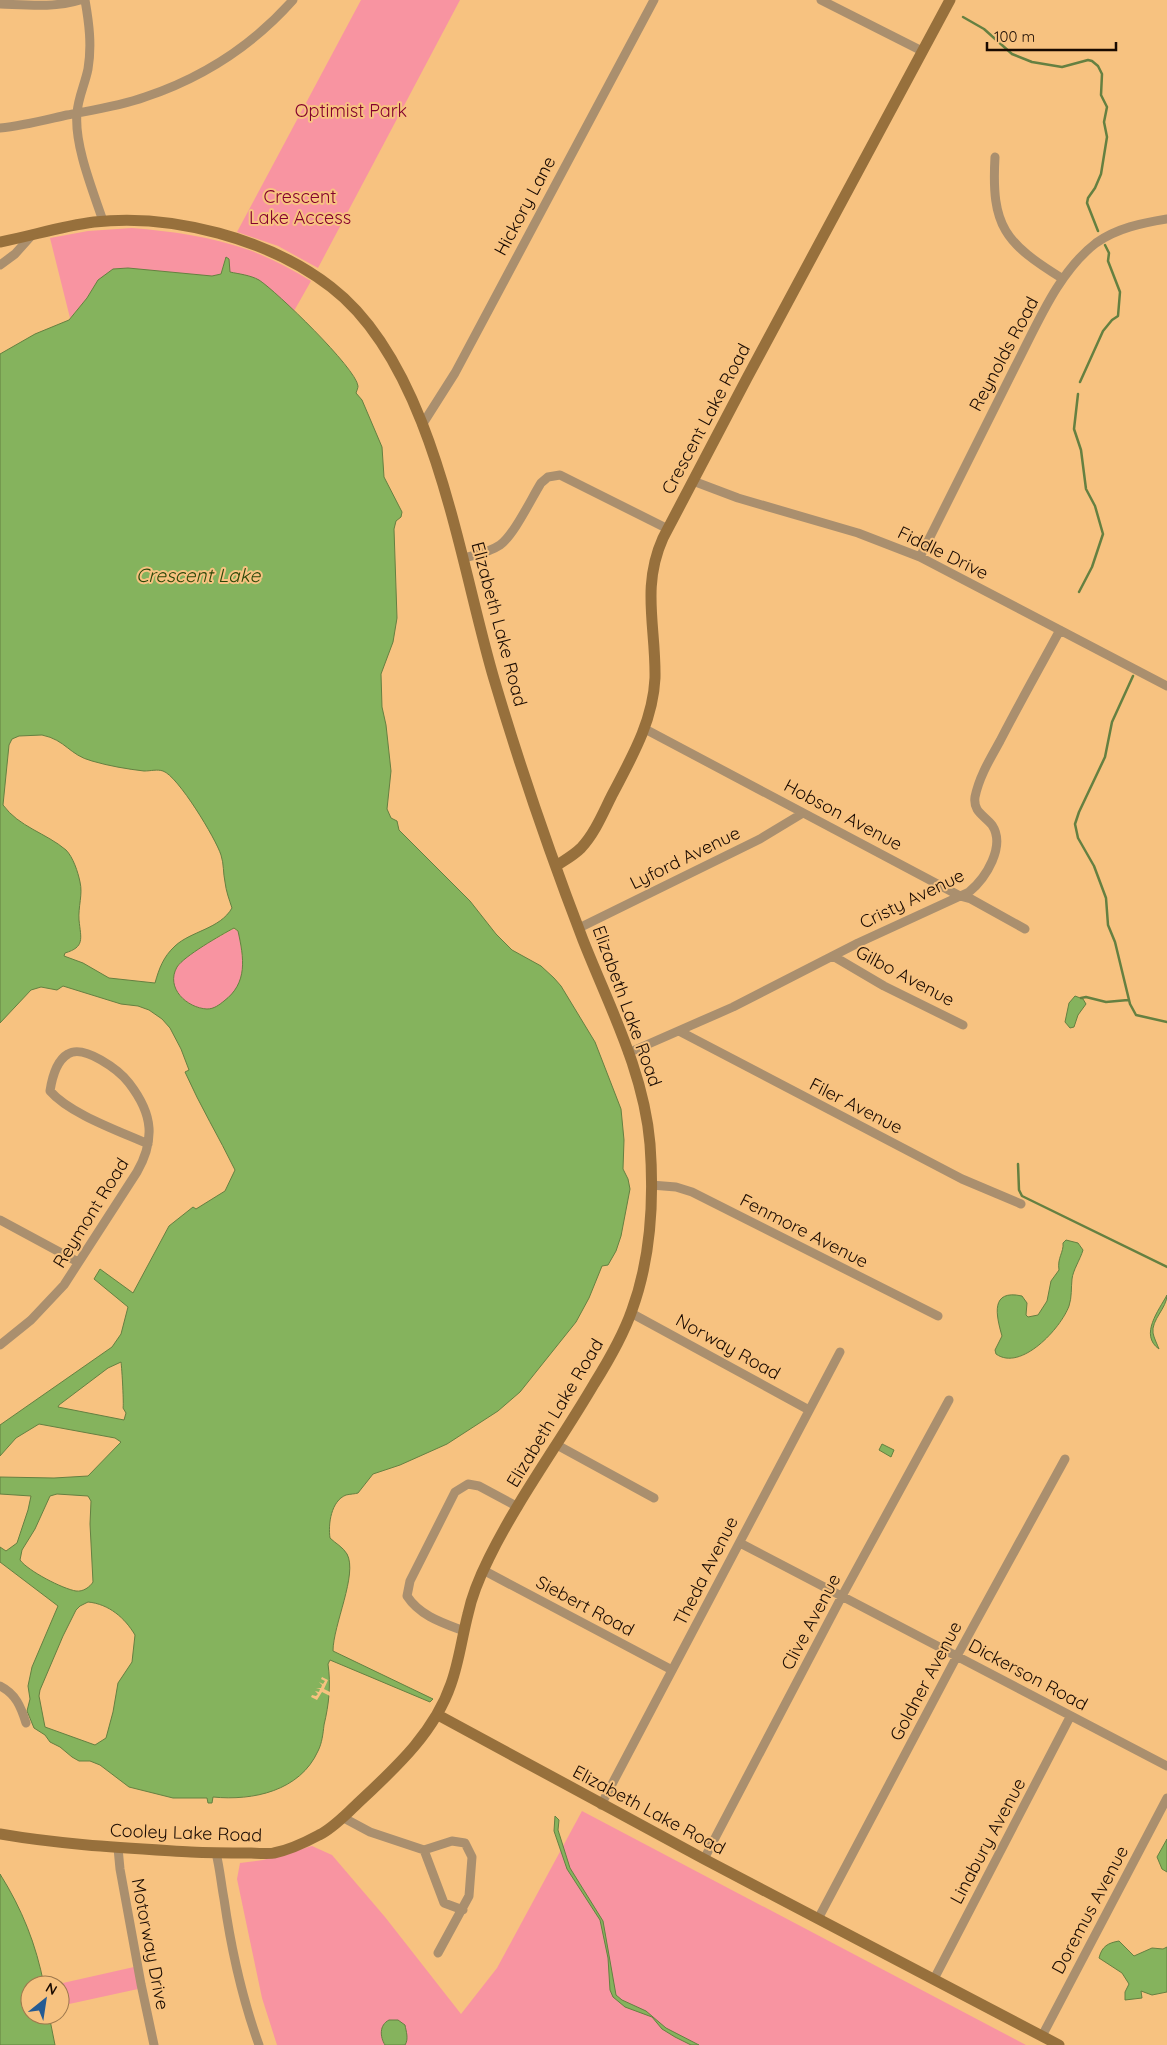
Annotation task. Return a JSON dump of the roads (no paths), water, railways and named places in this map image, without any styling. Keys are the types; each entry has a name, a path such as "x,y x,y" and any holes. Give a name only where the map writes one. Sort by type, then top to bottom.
{"street":[{"path":"0,4 68,4 80,0"},
{"path":"85,0 90,33 90,50 88,69 77,113 78,132 86,168 102,221"},
{"path":"0,128 34,123 145,97 211,66 242,48 261,33 292,0"},
{"name":"Hickory Lane","path":"422,425 455,373 654,0"},
{"path":"821,0 922,51"},
{"name":"Crescent Lake Road","path":"556,866 576,853 590,837 645,729 651,709 654,685 651,581 656,558 668,529 950,0"},
{"path":"995,157 994,199 999,216 1008,235 1026,254 1063,279"},
{"name":"Reynolds Road","path":"920,557 1032,335 1063,279 1080,258 1113,232 1138,224 1167,219"},
{"name":"Elizabeth Lake Road","path":"0,242 70,226 102,221 157,223 216,233 269,251 318,277 344,298 370,326 394,366 422,425 464,558 497,690 556,866 640,1089 650,1147 652,1185 646,1254 631,1313 613,1351 518,1507 483,1570 472,1598 452,1682 438,1715 601,1805 1058,2045"},
{"path":"0,265 15,254 32,235"},
{"path":"464,558 501,544 510,534 541,483 548,477 560,475 668,529"},
{"name":"Fiddle Drive","path":"693,481 738,498 858,533 920,557 1167,686"},
{"name":"Cristy Avenue","path":"628,1053 733,1007 833,956 960,896 977,885 995,855 997,838 992,825 978,812 974,804 977,789 1007,728 1060,630"},
{"name":"Hobson Avenue","path":"645,729 1025,929"},
{"name":"Lyford Avenue","path":"579,928 760,839 804,814"},
{"name":"Gilbo Avenue","path":"833,956 884,986 962,1025"},
{"name":"Filer Avenue","path":"679,1031 962,1179 1021,1204"},
{"name":"Reymont Road","path":"0,1345 51,1301 64,1285 138,1172 147,1154 148,1144 149,1128 141,1101 128,1082 112,1067 90,1054 77,1051 67,1054 58,1065 50,1091 58,1100 148,1144"},
{"name":"Fenmore Avenue","path":"652,1185 676,1187 692,1192 938,1316"},
{"path":"0,1220 78,1262"},
{"name":"Norway Road","path":"631,1313 809,1410"},
{"name":"Theda Avenue","path":"601,1805 840,1352"},
{"name":"Clive Avenue","path":"704,1859 842,1596 948,1400"},
{"path":"558,1444 654,1498"},
{"name":"Goldner Avenue","path":"818,1920 957,1656 1065,1459"},
{"path":"464,1631 438,1622 412,1604 406,1596 410,1581 454,1492 468,1484 479,1486 518,1507"},
{"name":"Dickerson Road","path":"740,1543 1167,1766"},
{"name":"Siebert Road","path":"483,1570 672,1670"},
{"path":"0,1686 14,1696 21,1707 26,1723"},
{"name":"Cooley Lake Road","path":"0,1834 53,1844 216,1853 273,1854 326,1832 396,1767 426,1733 438,1715"},
{"name":"Linabury Avenue","path":"934,1979 1070,1717"},
{"name":"Doremus Avenue","path":"1042,2036 1167,1798"},
{"path":"342,1818 370,1832 424,1850 452,1841 465,1843 472,1857 469,1896 438,1953"},
{"name":"Motorway Drive","path":"118,1848 140,1984 154,2045"},
{"path":"424,1850 444,1903 463,1910"},
{"path":"216,1853 235,1960 245,2002 259,2045"}],"water":[{"name":"Crescent Lake","path":"226,257 229,259 230,272 259,280 314,330 354,377 358,386 356,393 362,400 382,447 384,477 402,512 401,517 396,521 394,529 397,618 393,642 381,674 382,707 391,771 387,809 391,818 397,821 399,830 470,901 496,934 512,950 541,966 561,986 595,1042 621,1109 624,1140 623,1169 630,1189 621,1236 616,1251 608,1265 602,1266 589,1298 576,1322 520,1392 498,1411 447,1444 400,1465 373,1474 358,1493 341,1498 334,1508 330,1520 330,1538 347,1554 350,1563 347,1587 333,1651 433,1699 430,1702 330,1660 328,1664 328,1702 322,1738 318,1751 310,1765 300,1776 274,1790 244,1797 213,1797 212,1803 208,1803 207,1798 173,1798 129,1787 100,1765 90,1761 79,1761 72,1757 34,1728 27,1711 30,1699 28,1686 32,1667 58,1606 0,1562 0,1547 6,1551 17,1543 31,1496 0,1494 0,1477 54,1478 88,1476 121,1442 115,1438 39,1424 16,1438 0,1456 0,1425 112,1347 121,1334 128,1307 94,1279 100,1269 133,1293 169,1226 193,1207 196,1209 225,1191 235,1170 185,1072 189,1070 170,1028 162,1019 149,1010 138,1006 121,1004 63,986 57,990 41,987 31,990 0,1023 0,354 35,334 69,320 87,298 98,280 113,269 128,268 212,276 221,274","holes":["42,735 50,737 84,758 105,764 144,771 163,771 170,775 178,784 212,836 222,858 226,889 232,908 220,921 175,946 162,963 155,983 109,978 83,963 64,956 65,953 76,948 80,941 80,882 75,865 66,850 17,819 3,805 9,745 12,739 19,736","234,928 238,931 243,960 241,978 232,994 214,1008 199,1008 180,996 176,989 174,975 181,962","121,1362 123,1408 126,1413 124,1420 58,1407 108,1368","57,1494 88,1496 91,1501 90,1524 93,1582 90,1586 81,1591 70,1590 46,1579 20,1560 22,1550 35,1529 50,1496","88,1602 96,1603 116,1613 135,1635 132,1662 118,1683 106,1738 95,1745 45,1727 39,1696 63,1636 76,1610"]},
{"path":"1075,996 1083,999 1086,1004 1078,1015 1074,1027 1070,1028 1065,1022 1069,1003"},
{"path":"1066,1240 1078,1243 1083,1250 1073,1276 1070,1303 1065,1315 1049,1336 1028,1353 1006,1358 996,1354 995,1350 1002,1336 997,1312 1000,1300 1005,1296 1022,1296 1027,1303 1026,1315 1028,1317 1038,1315 1047,1301 1051,1281 1059,1270 1063,1243"},
{"path":"1167,1295 1165,1305 1153,1328 1153,1335 1159,1349 1153,1343 1151,1330 1156,1315"},
{"path":"882,1444 894,1450 891,1457 879,1450"},
{"path":"555,1816 559,1820 558,1830 570,1868 603,1921 616,1995 622,2000 646,2011 666,2028 699,2045 691,2045 675,2037 662,2029 652,2017 625,2007 613,1997 610,1990 608,1958 600,1920 567,1869 554,1831"},
{"path":"1167,1839 1167,1872 1162,1869 1157,1857"},
{"path":"0,1874 15,1900 27,1927 42,1975 20,1975 20,2025 51,2025 55,2045 0,2045"},
{"path":"1119,1941 1134,1956 1152,1948 1163,1949 1167,1947 1167,1992 1152,1995 1141,1991 1142,1998 1125,2000 1125,1992 1129,1984 1122,1973 1099,1958 1106,1946"},
{"path":"389,2020 398,2020 405,2025 407,2038 405,2045 385,2045 381,2031 383,2025"}],"waterway":[{"path":"963,17 984,29 1012,54 1032,62 1062,67 1088,60 1098,66 1102,74 1101,95 1107,107 1104,122 1107,137 1101,174 1087,203 1098,231"},
{"path":"1080,382 1103,331 1118,316 1120,292 1108,261 1109,253 1105,245"},
{"path":"1078,394 1074,429 1081,450 1086,489 1095,506 1103,534 1092,567 1079,592"},
{"path":"1133,676 1112,722 1105,757 1075,824 1078,838 1094,866 1106,898 1108,925 1115,942 1130,1004 1136,1015 1167,1022"},
{"path":"1081,998 1086,997 1106,1002 1128,1000"},
{"path":"1018,1164 1019,1190 1022,1196 1167,1267"}],"park label":[{"name":"Optimist Park","path":"351,111"},
{"name":"Crescent Lake Access","path":"300,207"}]}
